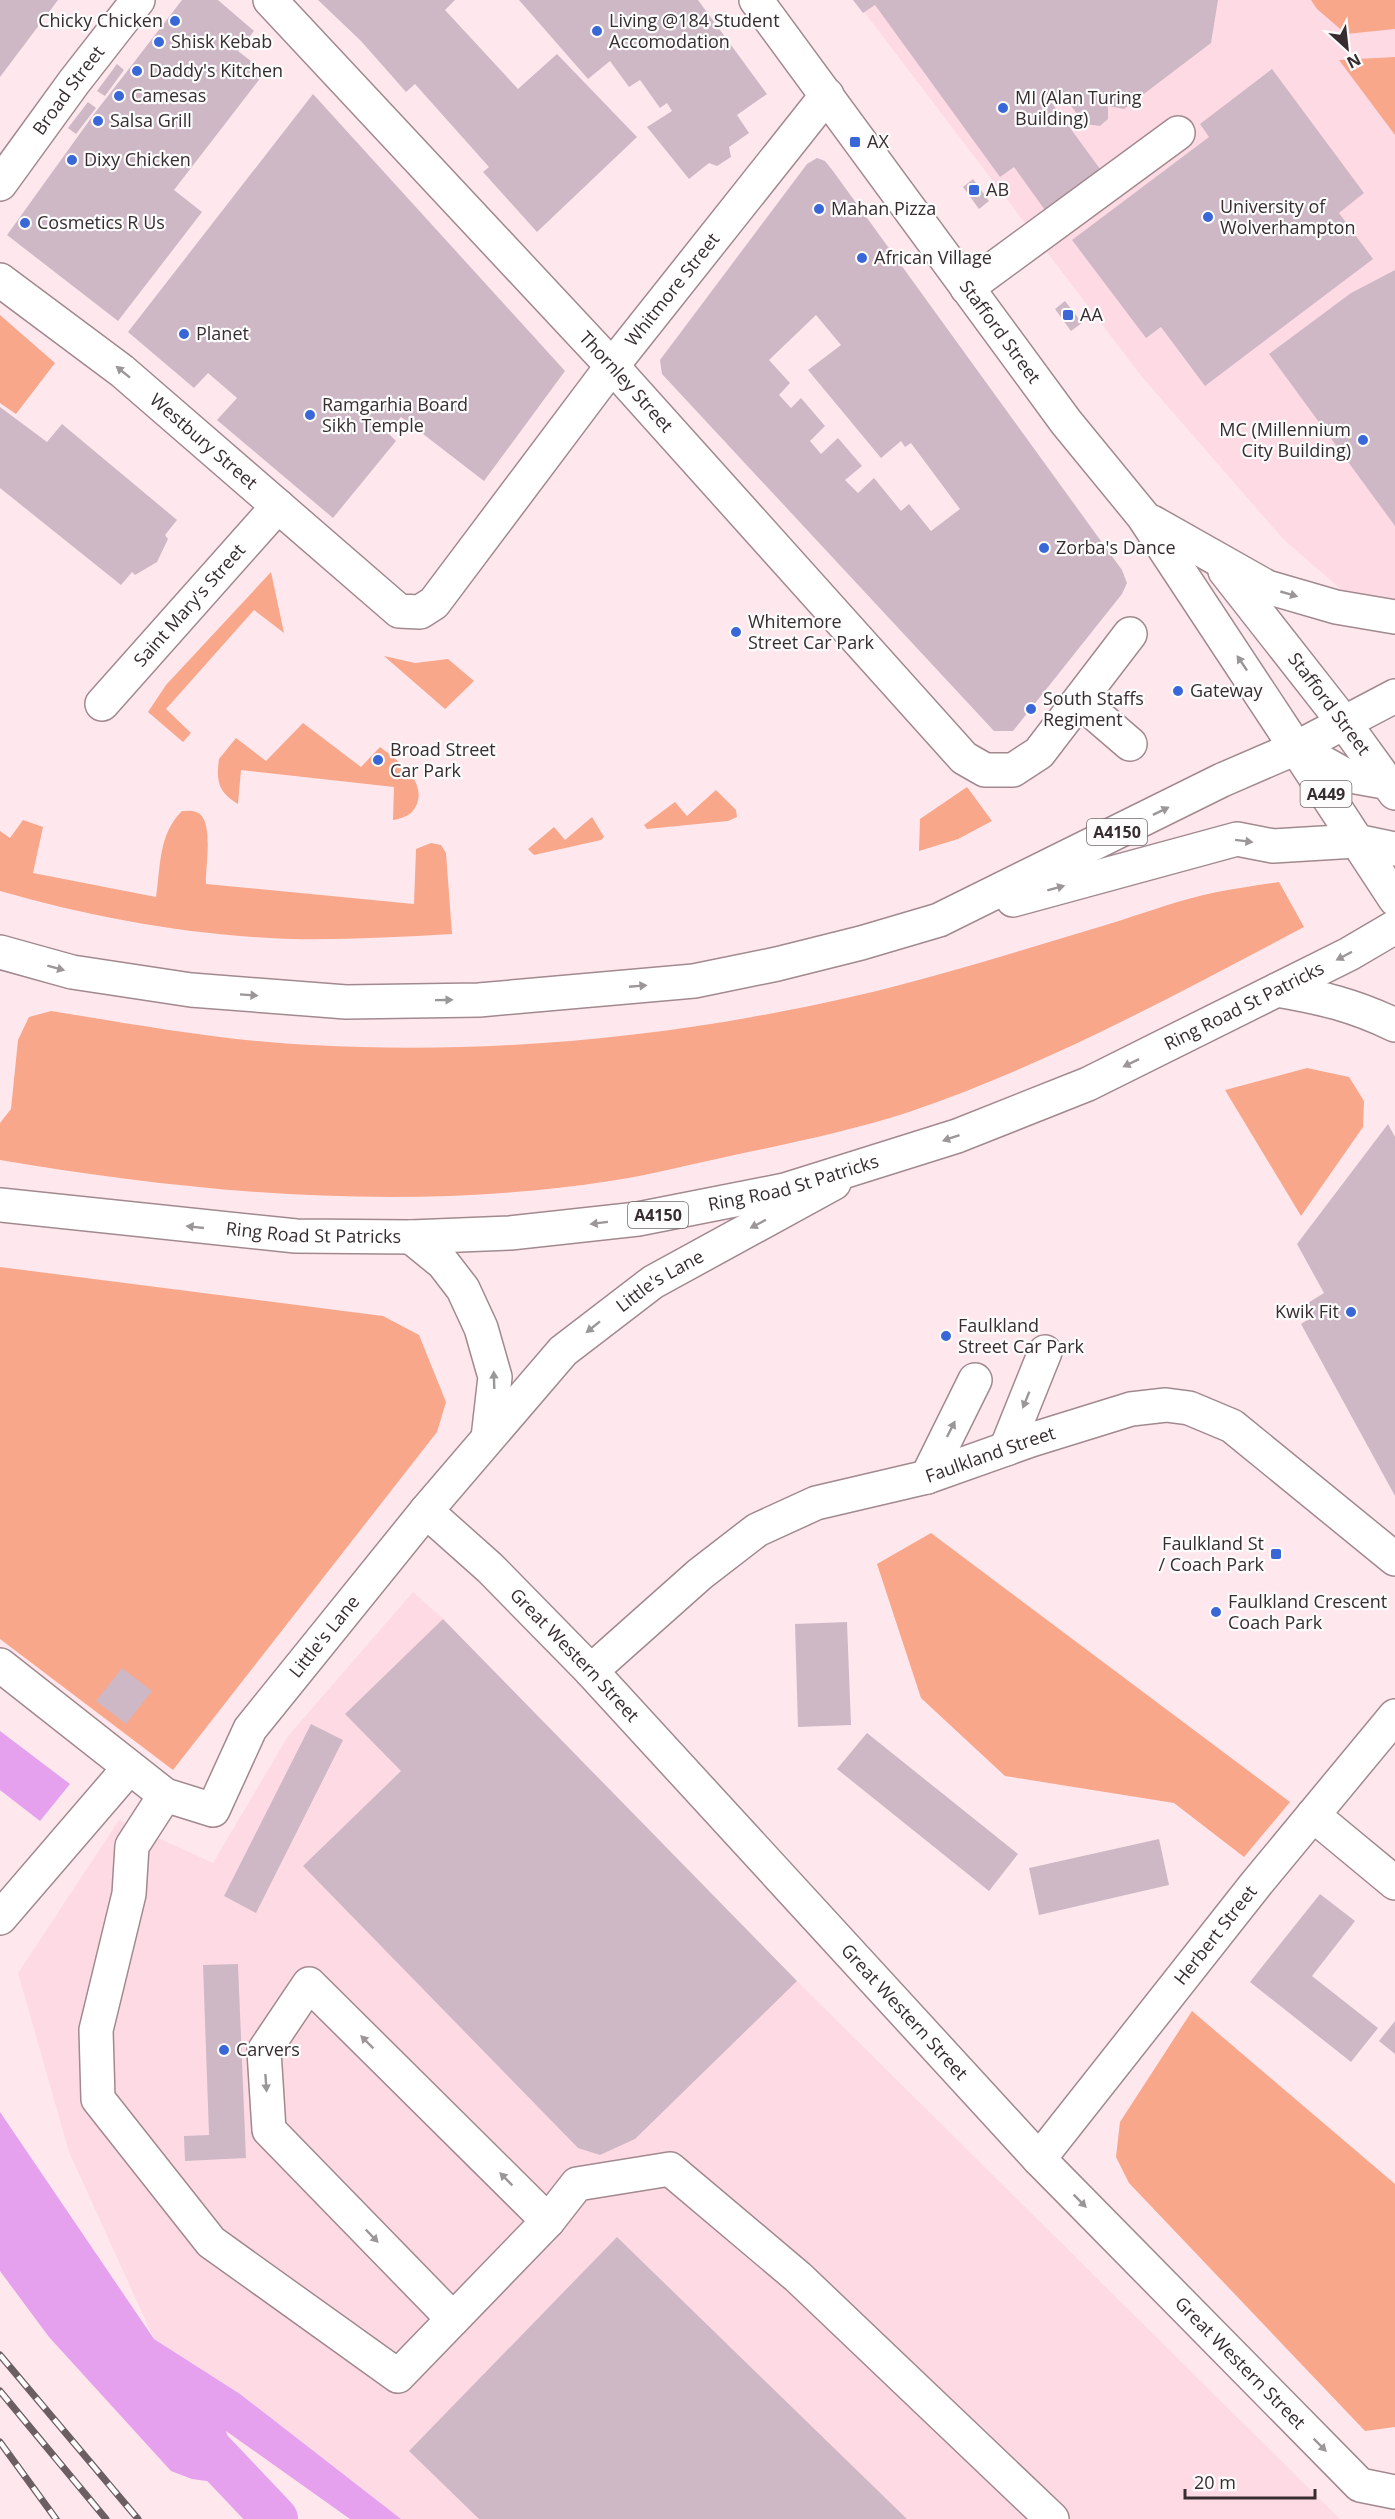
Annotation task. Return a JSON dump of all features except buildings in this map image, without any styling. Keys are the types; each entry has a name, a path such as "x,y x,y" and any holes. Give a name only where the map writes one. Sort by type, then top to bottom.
{"main road":[{"name":"Broad Street","path":"0,184 74,82 138,0"},
{"name":"Thornley Street","path":"270,0 612,366 964,758 985,770 1014,770 1039,753 1080,701"},
{"name":"Stafford Street","path":"756,0 1066,422 1143,516 1395,899"},
{"name":"Whitmore Street","path":"399,611 420,612 434,603 612,366 827,95"},
{"path":"967,288 1178,133"},
{"name":"Westbury Street","path":"0,280 122,371 399,611"},
{"name":"Saint Mary's Street","path":"102,704 278,506"},
{"name":"Stafford Street","path":"1143,516 1217,561 1267,587 1336,607 1395,617"},
{"name":"Stafford Street","path":"1217,561 1393,787"},
{"path":"1130,634 1080,701 1130,744"},
{"name":"A4150","path":"0,952 72,972 191,990 346,1002 478,1000 694,981 861,944 939,920 1222,780 1345,724 1395,696"},
{"path":"1296,748 1345,775 1393,787"},
{"path":"939,920 1237,839 1273,846 1356,841 1395,849"},
{"name":"Ring Road St Patricks","path":"0,1205 296,1236 411,1237 510,1233 638,1219 785,1191 957,1136 1088,1084 1349,954 1395,927"},
{"path":"1277,990 1328,998 1395,1025"},
{"name":"Little's Lane","path":"165,1795 213,1810 250,1730 426,1511 563,1351 628,1300 672,1272 864,1166"},
{"path":"411,1237 443,1263 463,1289 481,1328 495,1377 488,1438"},
{"path":"1006,1449 1045,1352"},
{"path":"927,1477 975,1380"},
{"name":"Faulkland Street","path":"591,1671 700,1574 757,1530 816,1503 927,1477 1131,1409 1166,1405 1189,1408 1232,1426 1395,1559"},
{"name":"Great Western Street","path":"426,1511 490,1568 591,1671 1039,2159 1360,2486 1395,2492"},
{"path":"0,1665 165,1795 132,1846 129,1894 96,2030 98,2099 211,2242 398,2376 548,2221 577,2184 670,2169 798,2277 1052,2519"},
{"name":"Herbert Street","path":"1039,2159 1248,1893 1395,1716"},
{"path":"0,1918 129,1768"},
{"path":"1312,1815 1395,1882"},
{"path":"453,2319 269,2130 264,2050 309,1984 548,2221"}],"shaded area":[{"name":"University of Wolverhampton","path":"855,0 1395,0 1395,636 1284,540 1142,377"},
{"path":"1311,0 1395,0 1395,29 1346,34 1317,9"},
{"path":"1395,57 1395,135 1339,60"},
{"path":"0,315 55,363 16,414 0,403"},
{"path":"271,572 284,633 254,610 166,709 191,733 183,742 148,712 166,685"},
{"path":"384,656 415,663 448,659 474,681 445,709"},
{"path":"303,723 361,767 380,747 387,752 409,772 418,788 419,797 412,812 393,820 394,787 241,770 238,804 226,795 218,780 219,759 236,738 266,761"},
{"path":"967,787 992,821 958,839 919,851 920,819"},
{"path":"716,790 736,810 737,817 728,821 647,829 644,825 675,802 687,816"},
{"path":"182,811 196,812 202,816 205,823 208,844 206,884 414,904 416,849 431,843 441,845 446,853 452,934 292,939 218,934 108,917 0,891 0,831 10,838 23,820 43,827 33,873 156,897 165,841 174,820"},
{"path":"592,817 604,837 601,840 534,855 528,849 554,827 565,840"},
{"path":"1279,882 1304,927 1061,1051 960,1093 887,1119 656,1173 534,1190 457,1196 381,1197 228,1190 76,1172 0,1160 0,1123 11,1109 18,1040 29,1017 51,1011 214,1036 312,1045 449,1047 585,1040 721,1022 855,996 983,962 1190,898"},
{"path":"1307,1068 1349,1077 1364,1101 1363,1127 1301,1216 1225,1090"},
{"path":"0,1267 383,1316 419,1335 446,1402 437,1432 173,1770 0,1639"},
{"path":"931,1533 1290,1802 1244,1857 1174,1803 1005,1776 921,1698 877,1564"},
{"path":"413,1592 443,1619 797,1981 1340,2519 401,2519 240,2394 154,2339 69,2152 18,1973 119,1820 213,1863 288,1736"},
{"path":"0,1731 70,1784 40,1821 0,1790"},
{"path":"1192,2011 1395,2184 1395,2427 1365,2431 1129,2183 1116,2157 1120,2122"},
{"path":"0,2112 154,2339 240,2394 401,2519 350,2519 226,2431 243,2486 192,2479 171,2471 49,2337 0,2271"}],"waterway":[{"path":"200,2440 275,2519"}],"railway":[{"path":"0,2355 138,2519"},
{"path":"0,2391 106,2519"},
{"path":"0,2442 56,2519"}],"place":[{"name":"Chicky Chicken","path":"175,21"},
{"name":"Living @184 Student Accomodation","path":"597,31"},
{"name":"Shisk Kebab","path":"159,42"},
{"name":"Daddy's Kitchen","path":"137,71"},
{"name":"Camesas","path":"119,96"},
{"name":"MI (Alan Turing Building)","path":"1003,108"},
{"name":"Salsa Grill","path":"98,121"},
{"name":"AX","path":"855,142"},
{"name":"Dixy Chicken","path":"72,160"},
{"name":"AB","path":"974,190"},
{"name":"Mahan Pizza","path":"819,209"},
{"name":"University of Wolverhampton","path":"1208,217"},
{"name":"Cosmetics R Us","path":"25,223"},
{"name":"African Village","path":"862,258"},
{"name":"AA","path":"1068,315"},
{"name":"Planet","path":"184,334"},
{"name":"Ramgarhia Board Sikh Temple","path":"310,415"},
{"name":"MC (Millennium City Building)","path":"1363,440"},
{"name":"Zorba's Dance","path":"1044,548"},
{"name":"Whitemore Street Car Park","path":"736,632"},
{"name":"Gateway","path":"1178,691"},
{"name":"South Staffs Regiment","path":"1031,709"},
{"name":"Broad Street Car Park","path":"378,760"},
{"name":"Kwik Fit","path":"1351,1312"},
{"name":"Faulkland Street Car Park","path":"946,1336"},
{"name":"Faulkland St / Coach Park","path":"1276,1554"},
{"name":"Faulkland Crescent Coach Park","path":"1216,1612"},
{"name":"Carvers","path":"224,2050"}]}
